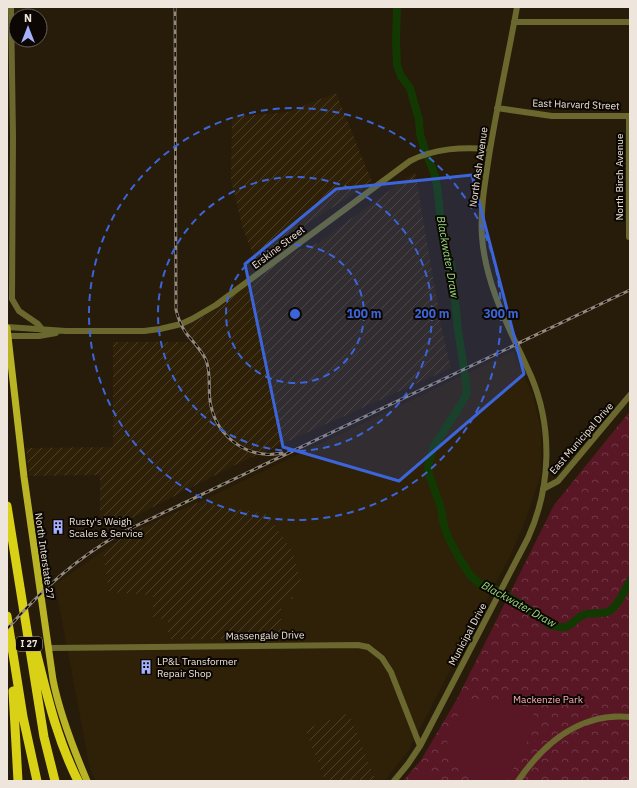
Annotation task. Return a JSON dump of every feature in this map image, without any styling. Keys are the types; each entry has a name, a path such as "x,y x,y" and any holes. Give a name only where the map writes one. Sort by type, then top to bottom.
{"highway":[{"name":"I 27","path":"7,506 44,736 55,781"},
{"path":"17,569 51,714 66,756 78,781"},
{"name":"I 27","path":"7,616 23,717 37,781"},
{"path":"14,663 14,704 18,781"}],"main road":[{"name":"North Interstate 27","path":"7,327 24,477 57,702 72,745 87,781"}],"street":[{"path":"11,7 10,200 12,299 19,311 38,324 42,329"},
{"name":"North Ash Avenue","path":"517,7 497,108 482,198 482,237 489,277 498,303 531,376 539,400 546,444 546,469 543,489"},
{"path":"514,22 630,22"},
{"name":"East Harvard Street","path":"497,108 552,116 630,116"},
{"name":"North Birch Avenue","path":"629,237 630,116"},
{"name":"Erskine Street","path":"8,336 39,336 66,332 144,331 171,327 192,320 216,305 410,162 423,155 440,150 463,148 490,149"},
{"name":"Erskine Street","path":"7,327 66,332"},
{"name":"East Municipal Drive","path":"543,489 558,481 630,395"},
{"name":"Municipal Drive","path":"394,781 420,746 501,591 534,526 543,489"},
{"name":"Massengale Drive","path":"49,648 358,645 368,648 382,658 391,672 420,746"},
{"path":"518,781 541,752 563,734 584,724 602,719 630,717"}],"highlighted area":[{"path":"472,175 524,374 399,481 283,447 245,264 336,189"}],"shaded area":[{"path":"336,93 372,182 307,224 256,262 242,226 231,180 232,117 288,112"},
{"path":"415,172 442,330 451,368 235,465 108,530 100,523 100,475 29,476 26,448 113,447 113,342 192,342 181,327 203,317 222,305 290,253 318,243"},
{"path":"513,351 533,396 541,429 541,474 526,519 511,554 409,750 387,778 384,781 376,781 349,713 305,729 325,781 96,781 90,769 55,584 128,534 199,502"},
{"path":"199,502 267,514 292,551 301,581 293,594 293,599 281,599 281,639 168,639 168,619 153,618 153,595 109,592 103,551 128,534"},
{"path":"349,713 376,781 325,781 305,729"}],"green space":[{"name":"Mackenzie Park","path":"630,411 630,781 403,781 421,760 457,699 554,505"},
{"path":"464,701 510,704 529,707 535,717 527,742 507,781 473,781 464,773 450,753 447,741"},
{"path":"417,770 425,775 431,781 408,781"}],"waterway":[{"name":"Blackwater Draw","path":"397,7 397,65 401,76 410,88 419,120 420,134 425,151"},
{"name":"Blackwater Draw","path":"428,158 433,169 438,191 440,223 444,243 451,263 458,330 467,393 433,448 428,466 429,474 441,508 443,522 448,537 470,575 480,584 497,590 521,604 550,625 565,627 583,615 608,612 619,600 630,581"}],"railway":[{"path":"175,7 176,310 184,330 206,360 209,371 209,394 211,406 220,428 228,437 247,450 258,453 282,453"},
{"path":"7,629 33,601 60,576 88,554 121,533 630,290"}],"place":[{"name":"Rusty's Weigh Scales & Service","path":"58,527"},
{"name":"LP&L Transformer Repair Shop","path":"146,667"}]}
